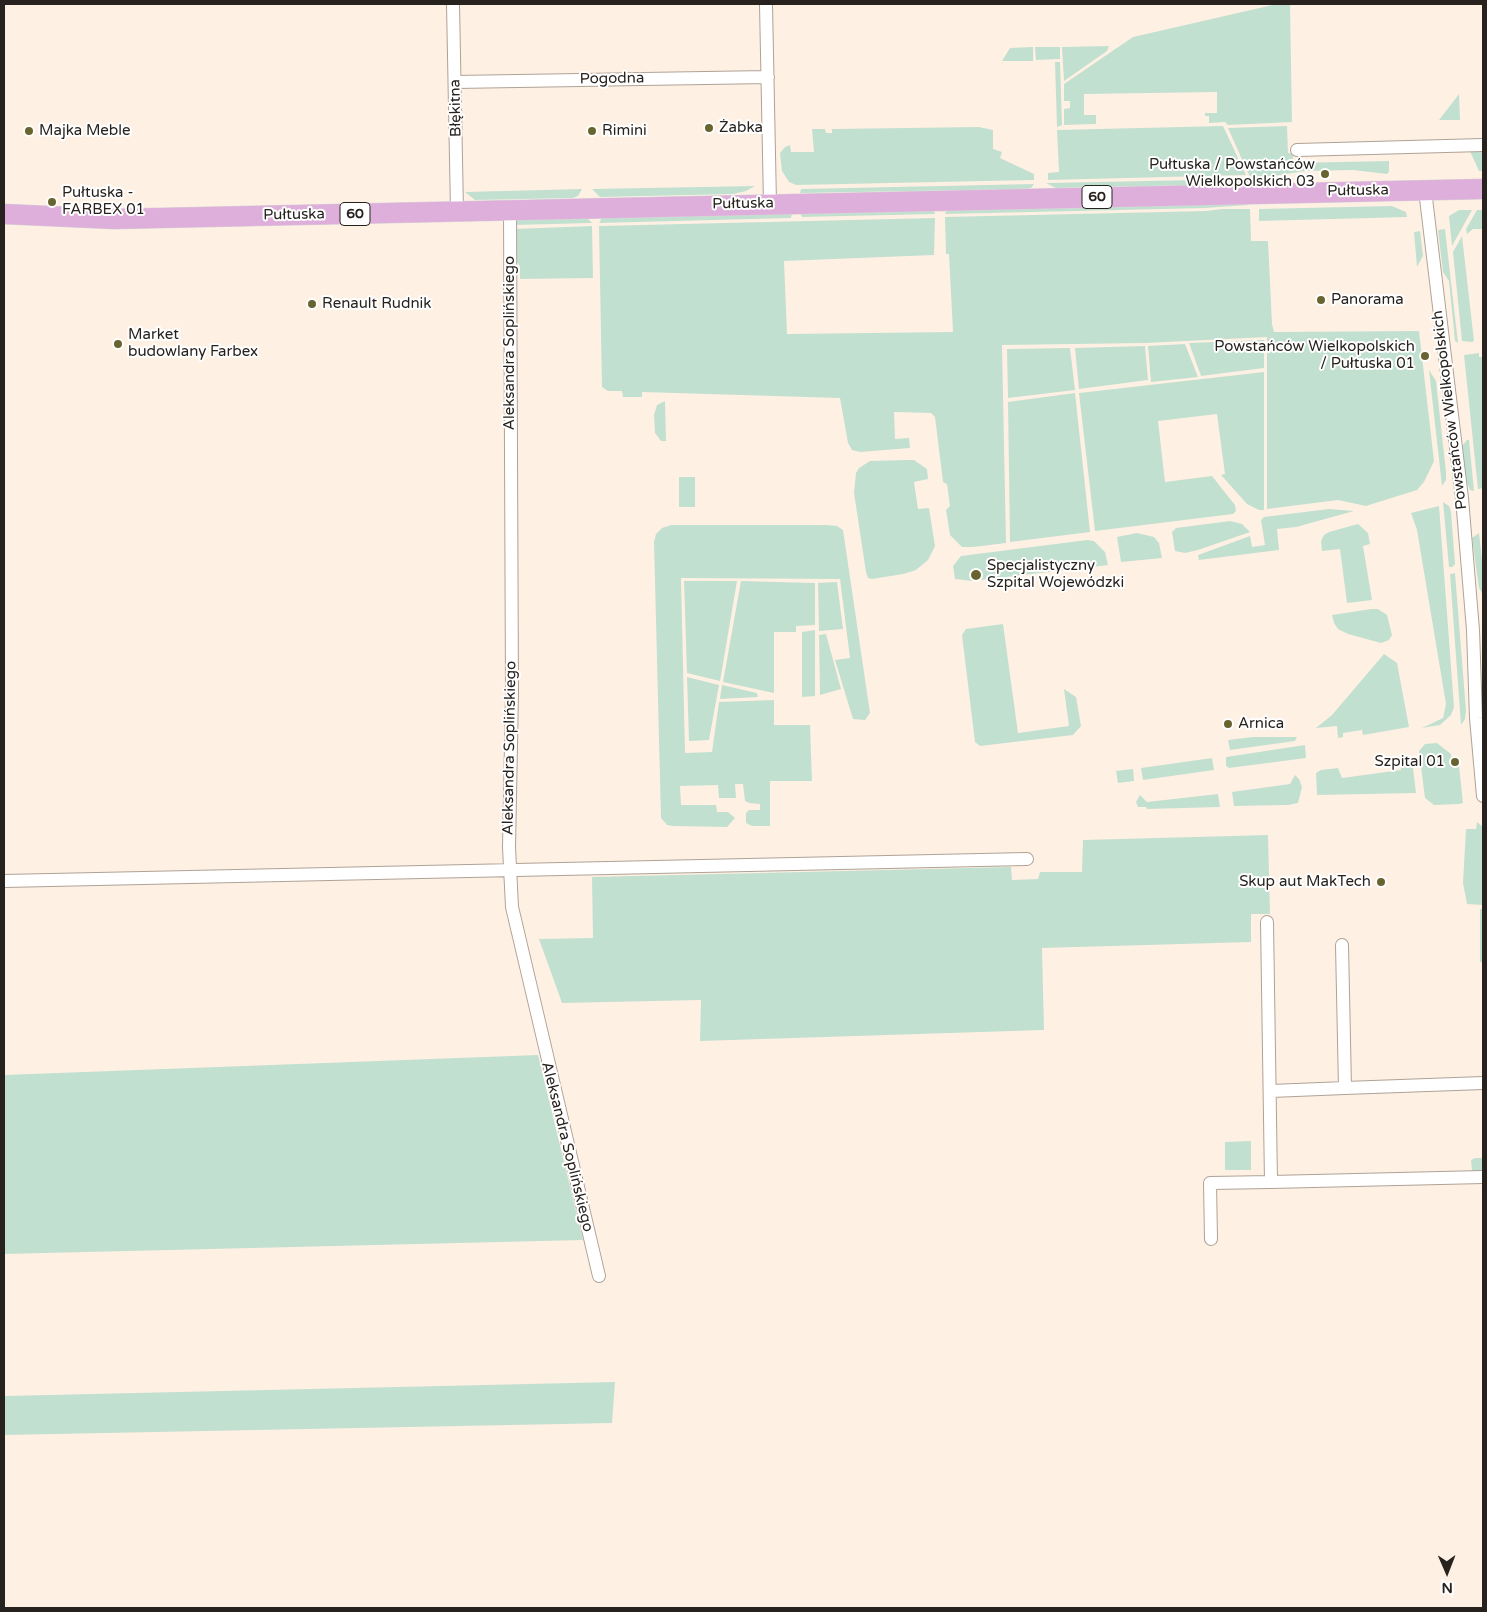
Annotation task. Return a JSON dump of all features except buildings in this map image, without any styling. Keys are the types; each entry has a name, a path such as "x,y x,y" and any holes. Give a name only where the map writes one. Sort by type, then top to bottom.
{"main road":[{"name":"Pułtuska","path":"4,214 114,220 1483,189"}],"street":[{"name":"Błękitna","path":"453,4 457,212"},
{"path":"766,4 770,204"},
{"name":"Pogodna","path":"455,82 768,77"},
{"path":"1297,150 1483,145"},
{"name":"Powstańców Wielkopolskich","path":"1425,190 1462,498 1477,604 1473,630 1476,718 1483,796"},
{"name":"Aleksandra Soplińskiego","path":"510,210 512,693 510,870 515,927 599,1276"},
{"name":"Powstańców Wielkopolskich","path":"1473,630 1483,683"},
{"path":"4,881 1027,859"},
{"path":"1267,922 1271,1182"},
{"path":"1342,944 1345,1088"},
{"path":"1271,1091 1483,1083"},
{"path":"1212,1239 1210,1184 1483,1177"}],"green space":[{"path":"1277,4 1290,4 1292,122 1228,125 1225,122 1209,123 1209,116 1205,116 1205,113 1217,113 1217,92 1084,94 1084,115 1096,115 1096,124 1064,125 1064,109 1070,108 1070,101 1064,101 1064,84 1133,37"},
{"path":"1109,46 1107,51 1064,81 1062,47"},
{"path":"1033,47 1033,61 1002,61 1010,48"},
{"path":"1035,47 1060,47 1060,59 1036,60"},
{"path":"1055,62 1060,62 1062,125 1057,127"},
{"path":"1459,94 1460,120 1439,120"},
{"path":"1223,126 1246,175 1048,180 1048,173 1059,172 1057,130"},
{"path":"1287,126 1288,153 1293,154 1293,163 1389,161 1389,172 1387,174 1353,170 1305,171 1254,179 1249,175 1228,128"},
{"path":"979,127 993,130 993,149 1002,152 1000,158 1034,174 1034,180 796,185 789,182 782,171 780,153 785,147 790,145 791,152 814,152 812,129 825,129 826,133 832,133 832,129"},
{"path":"1469,149 1483,149 1483,171 1479,171"},
{"path":"1248,179 1250,184 1056,188 1046,183"},
{"path":"1034,184 1031,188 1026,189 800,193 801,189"},
{"path":"755,186 746,191 733,194 600,197 592,189"},
{"path":"582,189 578,196 573,198 475,200 465,192"},
{"path":"1248,203 1248,205 1205,208 945,214 947,209"},
{"path":"1392,206 1406,212 1407,217 1259,221 1259,209"},
{"path":"933,208 935,214 802,217 800,212"},
{"path":"1250,209 1251,241 1268,241 1274,332 1419,331 1434,461 1424,482 1417,490 1366,506 1338,500 1267,509 1267,337 1146,343 1002,345 1006,543 973,547 962,547 950,535 946,510 950,506 947,484 943,482 935,417 931,413 894,412 895,439 909,438 910,448 860,452 852,450 848,443 840,398 642,392 642,397 623,397 622,391 608,391 602,387 599,226 935,218 934,255 784,261 787,334 953,332 949,254 946,254 945,217 1206,211"},
{"path":"1459,210 1472,210 1452,246 1449,216"},
{"path":"1477,210 1483,210 1483,229 1473,229 1467,234 1466,229"},
{"path":"792,213 791,218 599,223 602,218"},
{"path":"587,218 592,223 513,225 517,219"},
{"path":"592,226 593,278 520,279 520,267 516,259 513,229"},
{"path":"1445,229 1458,343 1455,341 1449,281 1443,272 1438,230"},
{"path":"1420,231 1423,256 1417,267 1414,232"},
{"path":"1462,236 1474,341 1472,342 1462,341 1453,252"},
{"path":"1264,340 1264,368 1201,376 1189,343"},
{"path":"1185,344 1198,377 1151,382 1148,346"},
{"path":"1145,346 1148,380 1079,389 1075,348"},
{"path":"1070,348 1075,390 1008,398 1007,349"},
{"path":"1479,353 1479,357 1483,357 1483,488 1478,489 1464,355"},
{"path":"1429,370 1436,381 1446,472 1446,480 1442,486"},
{"path":"1264,372 1264,510 1259,510 1247,504 1221,475 1225,474 1217,414 1158,421 1165,482 1212,476 1235,505 1236,511 1233,514 1095,531 1079,393"},
{"path":"1075,393 1090,532 1010,542 1008,402"},
{"path":"665,401 666,441 661,441 655,433 654,415 657,405"},
{"path":"1469,440 1474,491 1470,490 1466,480 1462,446"},
{"path":"914,460 927,469 928,479 914,482 918,509 929,508 935,546 928,560 916,570 903,574 868,578 854,493 856,473 859,468 870,461"},
{"path":"679,477 695,477 695,507 679,507"},
{"path":"1443,502 1449,506 1451,512 1455,564 1452,567 1449,567"},
{"path":"1439,506 1454,707 1451,715 1440,725 1422,728 1443,718 1446,704 1417,530 1411,513"},
{"path":"1329,509 1354,511 1296,527 1277,529 1279,550 1199,560 1198,555 1250,536 1252,547 1265,545 1261,520 1264,517"},
{"path":"1230,521 1242,524 1250,532 1198,550 1185,553 1175,551 1172,532 1176,528"},
{"path":"1358,524 1368,533 1370,544 1363,546 1372,600 1347,603 1340,549 1322,551 1321,541 1324,535 1329,532"},
{"path":"671,525 826,525 837,526 843,530 870,713 865,720 853,719 835,660 850,658 840,579 681,578 685,753 712,752 719,702 774,700 774,725 810,725 812,781 770,781 770,826 752,826 746,823 746,813 749,810 760,810 760,804 745,801 743,784 735,784 736,798 719,798 718,785 680,786 681,805 716,805 717,812 728,812 735,818 727,827 673,826 667,825 661,818 654,542 656,534 662,528"},
{"path":"1137,533 1154,537 1159,543 1162,558 1121,562 1117,537"},
{"path":"1479,533 1483,569 1483,595 1479,588 1472,538"},
{"path":"1087,540 1094,541 1105,552 1108,565 972,581 955,579 953,566 961,556"},
{"path":"1455,573 1466,711 1465,719 1461,725 1450,574"},
{"path":"684,581 737,581 720,681 687,673"},
{"path":"741,581 815,583 815,625 796,626 796,632 774,632 774,693 723,682"},
{"path":"837,582 843,629 819,631 818,583"},
{"path":"1378,609 1387,615 1392,635 1389,640 1381,643 1348,634 1338,629 1334,623 1332,615"},
{"path":"1003,624 1018,733 1069,726 1064,689 1076,697 1081,726 1073,735 980,746 975,742 962,635 966,629"},
{"path":"815,630 815,696 802,697 802,632"},
{"path":"826,634 841,689 820,695 819,635"},
{"path":"1384,654 1397,663 1409,727 1363,735 1362,730 1343,733 1343,737 1338,738 1337,726 1316,728 1332,715"},
{"path":"687,677 719,685 709,740 689,741"},
{"path":"722,685 757,693 758,697 720,699"},
{"path":"1253,737 1297,737 1295,741 1230,750 1228,740"},
{"path":"1437,743 1451,754 1452,767 1459,766 1463,803 1434,805 1425,798 1419,751 1425,744"},
{"path":"1305,745 1306,758 1229,768 1226,766 1226,757"},
{"path":"1212,758 1214,770 1143,780 1141,768"},
{"path":"1400,760 1411,763 1416,793 1317,795 1316,773 1321,770 1338,768 1342,778 1401,770"},
{"path":"1133,769 1134,781 1118,783 1116,771"},
{"path":"1295,775 1302,787 1298,803 1288,805 1234,806 1232,792 1290,784"},
{"path":"1218,794 1220,807 1147,809 1146,807 1138,807 1136,802 1140,795 1147,802"},
{"path":"1477,822 1483,827 1483,905 1467,904 1463,883 1466,829 1476,829"},
{"path":"1268,835 1270,914 1251,914 1251,942 1042,948 1044,1030 700,1041 701,1000 562,1003 539,939 593,938 592,877 1011,867 1012,880 1038,879 1040,872 1082,872 1083,840"},
{"path":"1480,909 1483,909 1483,962 1480,962"},
{"path":"538,1055 583,1240 4,1254 4,1075"},
{"path":"1251,1141 1251,1170 1225,1170 1225,1142"},
{"path":"1483,1158 1483,1171 1472,1171 1471,1160"},
{"path":"615,1382 612,1423 4,1435 4,1396"}],"place":[{"name":"Żabka","path":"709,128"},
{"name":"Majka Meble","path":"29,131"},
{"name":"Rimini","path":"592,131"},
{"name":"Pułtuska / Powstańców Wielkopolskich 03","path":"1325,174"},
{"name":"Pułtuska - FARBEX 01","path":"52,202"},
{"name":"Panorama","path":"1321,300"},
{"name":"Renault Rudnik","path":"312,304"},
{"name":"Market budowlany Farbex","path":"118,344"},
{"name":"Powstańców Wielkopolskich / Pułtuska 01","path":"1425,356"},
{"name":"Specjalistyczny Szpital Wojewódzki","path":"976,575"},
{"name":"Arnica","path":"1228,724"},
{"name":"Szpital 01","path":"1455,762"},
{"name":"Skup aut MakTech","path":"1381,882"}]}
